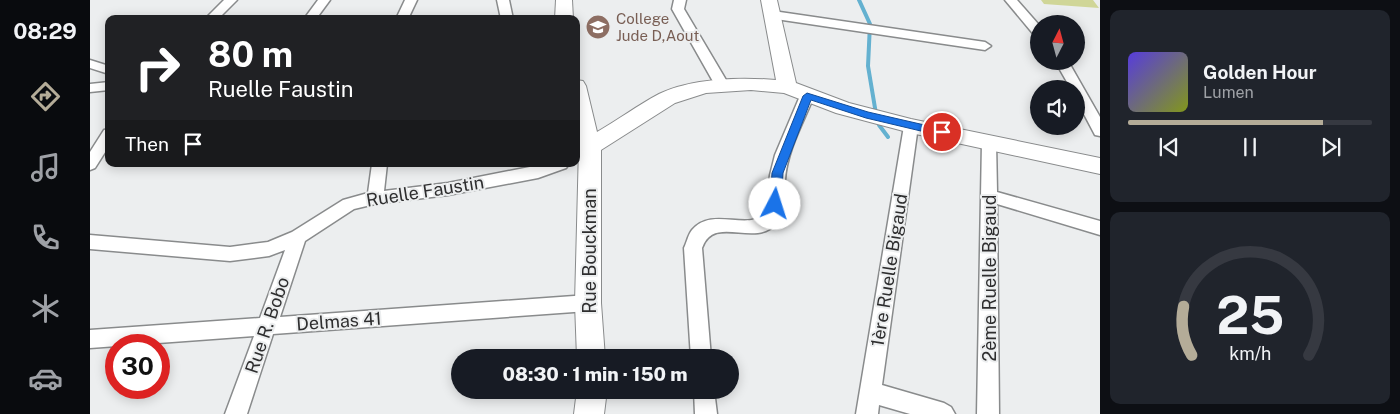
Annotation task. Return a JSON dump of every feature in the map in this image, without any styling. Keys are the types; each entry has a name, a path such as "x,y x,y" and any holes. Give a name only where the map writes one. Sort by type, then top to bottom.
{"street":[{"path":"215,15 231,0"},
{"path":"313,15 324,0"},
{"path":"404,15 411,0"},
{"path":"503,0 506,15"},
{"path":"564,0 564,15"},
{"path":"680,0 678,9 722,85"},
{"path":"1011,0 1030,22"},
{"path":"787,87 771,8 882,32 985,46"},
{"path":"90,64 105,69"},
{"path":"1066,70 1100,131"},
{"path":"583,151 668,98 705,87 751,84 787,87 807,96 874,117 1100,166"},
{"path":"90,88 105,86"},
{"path":"700,349 693,248 695,237 704,230 716,225 755,226 768,223 773,215 778,173 807,96"},
{"name":"Rue Bouckman","path":"580,123 583,151 590,349"},
{"name":"1ère Ruelle Bigaud","path":"868,414 911,126"},
{"path":"90,164 105,140"},
{"name":"2ème Ruelle Bigaud","path":"988,414 990,142"},
{"path":"375,198 379,167"},
{"name":"Ruelle Faustin","path":"90,242 230,254 268,249 298,237 349,204 375,198 448,188 537,168"},
{"path":"990,196 1100,228"},
{"name":"Rue R. Bobo","path":"236,414 298,237"},
{"name":"Delmas 41","path":"90,339 588,303"},
{"path":"871,392 944,414"},
{"path":"589,414 591,399"},
{"path":"705,399 706,414"}],"green space":[{"path":"1041,0 1093,0 1099,8 1044,4"}],"waterway":[{"path":"859,0 870,24 868,66 876,114 879,125 888,137"}],"place":[{"name":"College Jude D,Aout","path":"598,27"}],"route":[{"path":"775,204 778,173 807,96 866,115 942,132"}]}
